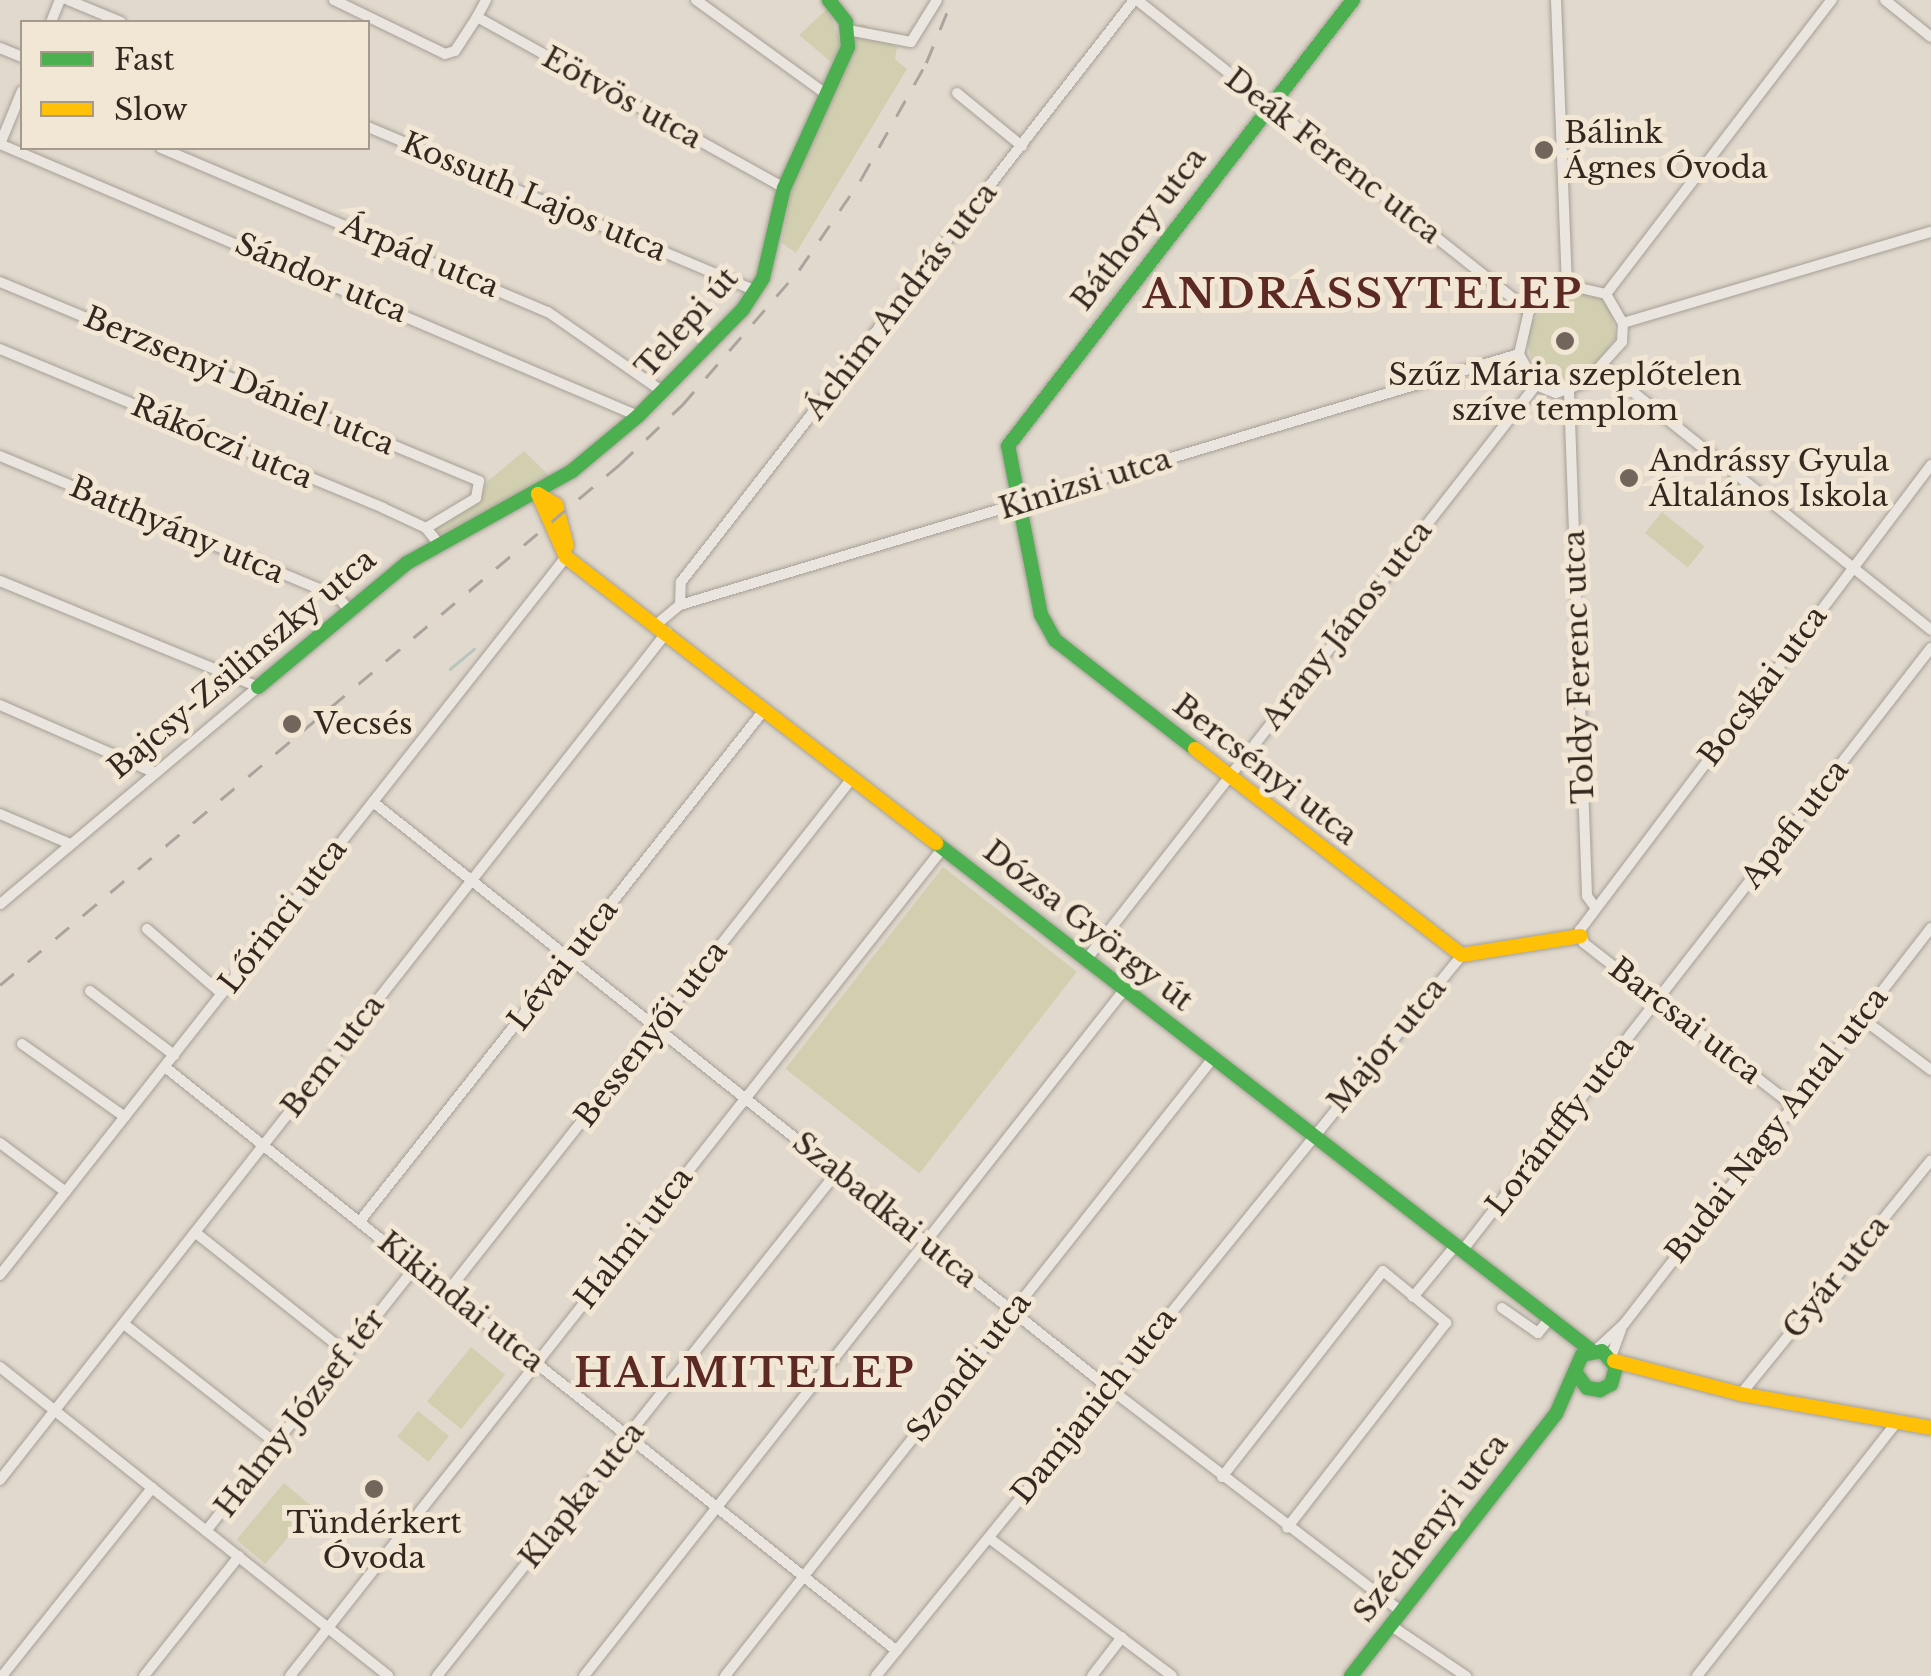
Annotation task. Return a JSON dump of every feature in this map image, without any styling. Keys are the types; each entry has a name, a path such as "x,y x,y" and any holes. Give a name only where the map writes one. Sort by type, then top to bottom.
{"main road":[{"path":"828,0 848,30"},
{"name":"Báthory utca","path":"1016,505 1007,460 1011,440 1353,0"},
{"name":"Telepi út","path":"538,494 572,472 638,416 756,291 784,188 845,57 848,30"},
{"path":"538,494 556,505 572,472"},
{"path":"538,494 566,557"},
{"name":"Bajcsy-Zsilinszky utca","path":"258,686 349,610 438,544 538,494"},
{"name":"Dózsa György út","path":"556,505 566,544 594,575"},
{"name":"Bercsényi utca","path":"1016,505 1048,633 1226,778 1462,955"},
{"name":"Dózsa György út","path":"566,557 766,708 1458,1249 1594,1350"},
{"path":"1462,955 1580,936"},
{"name":"Dózsa György út","path":"1553,1321 1577,1368"},
{"path":"1613,1359 1614,1378 1606,1388 1587,1388 1577,1368 1594,1350 1658,1375 1931,1428"},
{"name":"Széchenyi utca","path":"1556,1414 1577,1368"},
{"path":"1614,1378 1658,1375"},
{"name":"Széchenyi utca","path":"1359,1673 1390,1625 1556,1414 1587,1388"}],"street":[{"path":"68,0 117,20"},
{"path":"334,0 445,54 455,50 486,0"},
{"path":"696,0 826,94"},
{"path":"848,30 911,42 936,0"},
{"name":"Deák Ferenc utca","path":"1135,0 1530,311"},
{"name":"Áchim András utca","path":"680,605 682,582 1135,0"},
{"path":"1556,0 1567,285"},
{"path":"1606,294 1832,0"},
{"path":"1885,0 1931,37"},
{"name":"Eötvös utca","path":"477,16 784,188"},
{"path":"957,93 1022,146"},
{"path":"0,144 20,96"},
{"name":"Kossuth Lajos utca","path":"370,127 756,291"},
{"name":"Sándor utca","path":"0,144 638,416"},
{"name":"Árpád utca","path":"166,150 548,312 663,392"},
{"path":"1624,323 1931,232"},
{"name":"Berzsenyi Dániel utca","path":"0,282 478,481 476,498 426,528"},
{"path":"1567,285 1606,294 1624,323 1622,342 1603,368 1569,392 1536,385 1519,354 1530,311 1546,291 1567,285"},
{"name":"Rákóczi utca","path":"0,349 426,528"},
{"name":"Kinizsi utca","path":"662,628 680,605 1519,354"},
{"path":"1603,368 1931,630"},
{"name":"Arany János utca","path":"1086,960 1536,385"},
{"name":"Toldy Ferenc utca","path":"1569,392 1587,896 1594,907"},
{"name":"Batthyány utca","path":"0,456 338,597 349,610"},
{"name":"Bocskai utca","path":"1594,907 1931,465"},
{"path":"426,528 438,544"},
{"name":"Lőrinci utca","path":"0,1275 566,557"},
{"path":"0,580 258,686"},
{"name":"Bem utca","path":"0,1480 472,881 662,628"},
{"name":"Apafi utca","path":"1658,1001 1931,648"},
{"name":"Bajcsy-Zsilinszky utca","path":"0,904 258,686"},
{"path":"0,705 156,772"},
{"name":"Lévai utca","path":"360,1221 766,708"},
{"name":"Bessenyői utca","path":"448,1291 853,777"},
{"name":"Szabadkai utca","path":"373,802 1108,1388 1401,1611"},
{"path":"0,814 70,844"},
{"name":"Halmi utca","path":"290,1676 944,848"},
{"path":"1580,936 1594,907"},
{"name":"Budai Nagy Antal utca","path":"1594,1350 1624,1324 1931,928"},
{"path":"146,929 222,994"},
{"name":"Barcsai utca","path":"1580,936 1792,1104"},
{"name":"Major utca","path":"1312,1135 1462,955"},
{"path":"584,1676 1124,990"},
{"path":"90,992 174,1055"},
{"name":"Lorántffy utca","path":"1413,1298 1458,1249 1658,1001"},
{"path":"1860,1017 1931,1070"},
{"path":"22,1044 124,1117"},
{"name":"Szondi utca","path":"726,1676 1213,1058"},
{"name":"Kikindai utca","path":"164,1066 896,1651"},
{"name":"Damjanich utca","path":"876,1676 1312,1135"},
{"path":"0,1143 66,1192"},
{"name":"Gyár utca","path":"1741,1394 1931,1160"},
{"name":"Klapka utca","path":"437,1676 838,1172"},
{"path":"196,1233 348,1353"},
{"name":"Halmy József tér","path":"388,1676 206,1531 416,1266"},
{"path":"1222,1477 1382,1271 1446,1323 1288,1528"},
{"path":"1502,1308 1538,1333 1553,1321"},
{"path":"124,1324 276,1443"},
{"name":"Budai Nagy Antal utca","path":"1613,1359 1624,1324"},
{"path":"0,1367 206,1531"},
{"path":"1697,1676 1898,1422"},
{"path":"2,1676 152,1488"},
{"path":"989,1538 1172,1676"},
{"path":"144,1676 238,1556"},
{"path":"1390,1625 1466,1676"},
{"path":"1092,1676 1122,1637"}],"shaded area":[{"path":"828,8 841,44 832,63 799,35"},
{"path":"863,24 897,47 895,59 907,69 796,253 782,243 792,183 855,26"},
{"path":"1572,288 1598,294 1610,306 1616,337 1598,363 1561,386 1535,372 1527,342 1529,327 1548,300"},
{"path":"524,451 553,479 438,535 436,526 479,500 488,481"},
{"path":"1662,512 1705,547 1688,568 1645,533"},
{"path":"943,867 1077,972 919,1173 785,1069"},
{"path":"471,1347 505,1375 461,1429 427,1401"},
{"path":"418,1411 449,1436 428,1462 397,1437"},
{"path":"284,1483 313,1507 266,1564 236,1540"}],"waterway":[{"path":"450,669 474,649"}],"railway":[{"path":"0,985 620,464 682,405 799,270 861,179 926,63 952,0"}],"traffic: fast":[{"path":"258,687 407,563 572,471 638,416 743,309 763,278 784,188 848,47 846,22 829,0"},
{"path":"1195,749 1055,640 1041,615 1008,446 1353,0"},
{"path":"936,843 1592,1351"},
{"path":"1351,1676 1556,1414 1582,1355 1602,1351 1616,1367 1611,1384 1600,1390 1587,1388 1577,1374"}],"traffic: slow":[{"path":"538,494 566,557 936,843"},
{"path":"538,494 556,505 567,546"},
{"path":"1195,749 1462,955 1580,936"},
{"path":"1614,1361 1741,1394 1931,1428"}],"place":[{"name":"Bálink Ágnes Óvoda","path":"1544,150"},
{"name":"Szűz Mária szeplőtelen szíve templom","path":"1565,341"},
{"name":"Andrássy Gyula Általános Iskola","path":"1629,478"},
{"name":"Vecsés","path":"292,724"},
{"name":"Tündérkert Óvoda","path":"374,1489"}],"district":[{"name":"ANDRÁSSYTELEP","path":"1363,294"},
{"name":"HALMITELEP","path":"745,1373"}]}
